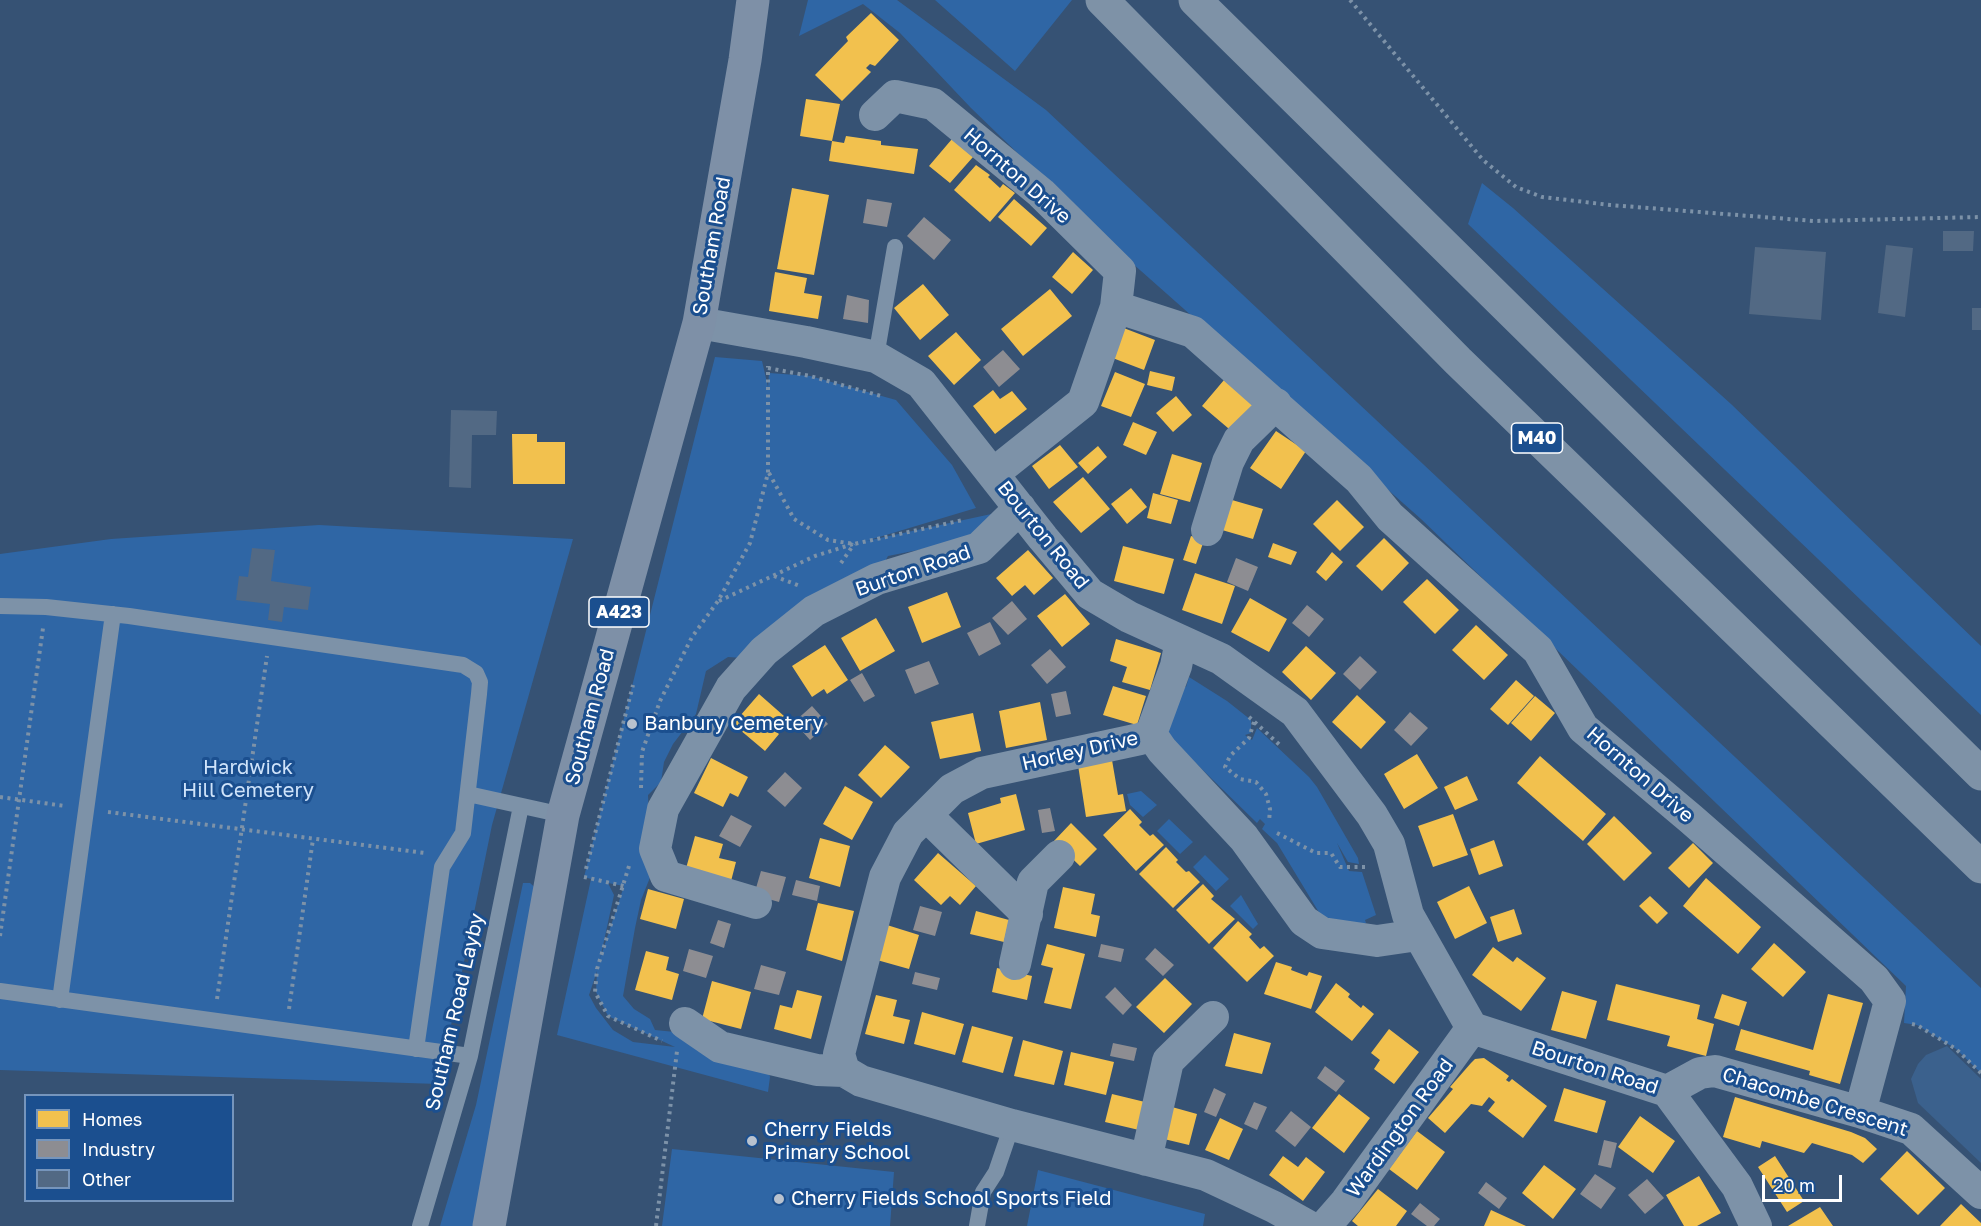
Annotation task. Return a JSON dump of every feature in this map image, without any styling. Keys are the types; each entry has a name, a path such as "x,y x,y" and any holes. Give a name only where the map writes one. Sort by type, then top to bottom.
{"highway":[{"name":"Southam Road","path":"489,1226 563,815 699,324 745,60 753,0"},
{"name":"M40","path":"1102,0 1458,361 1981,867"},
{"path":"1196,0 1981,774"}],"street":[{"name":"Hornton Drive","path":"875,115 895,96 933,104 1041,193 1120,271 1116,307 1083,402 994,473"},
{"name":"Hornton Drive","path":"1116,307 1192,332 1276,404 1359,479 1390,517 1538,650 1583,728 1874,979 1890,1001 1860,1112"},
{"name":"Bourton Road","path":"699,324 769,335 876,357 921,383 994,473 1007,515 1090,594 1129,616 1221,659 1295,712 1372,815 1389,844 1408,915 1472,1028 1667,1091 1737,1186 1756,1226"},
{"path":"1207,530 1227,462 1239,440 1276,404"},
{"name":"Burton Road","path":"756,903 666,876 656,849 663,809 731,688 764,651 813,611 877,579 979,548 1007,515"},
{"name":"Horley Drive","path":"844,1071 839,1054 885,877 908,833 952,789 982,773 1140,739 1150,734 1176,666 1181,641"},
{"path":"1150,734 1162,750 1244,838 1304,921 1322,933 1377,941 1418,935"},
{"path":"926,815 1027,914"},
{"path":"1015,964 1033,882 1059,856"},
{"path":"1146,1160 1168,1062 1213,1017"},
{"name":"Wardington Road","path":"1326,1226 1346,1202 1472,1028"},
{"path":"681,1035 720,1047 817,1070 844,1071 861,1081 1012,1125 1206,1176 1274,1207 1308,1226"},
{"name":"Chacombe Crescent","path":"1667,1091 1700,1073 1715,1071 1860,1112 1911,1129 1981,1193"}],"lane":[{"path":"876,357 895,247"},
{"path":"0,606 113,614 270,636 463,665 476,673 480,682 463,833 442,867 416,1049"},
{"path":"60,1000 113,614"},
{"path":"468,794 563,815"},
{"name":"Southam Road Layby","path":"420,1226 470,1056 521,806"},
{"path":"0,991 470,1056"},
{"path":"976,1226 983,1192 996,1172 1012,1125"}],"path":[{"path":"1350,0 1483,160 1516,187 1542,196 1610,205 1814,221 1981,217"},
{"path":"769,335 768,473 750,543 718,601 815,556 854,544 1007,515"},
{"path":"768,368 810,376 885,397"},
{"path":"768,473 795,519 828,540 854,544"},
{"path":"0,936 46,608"},
{"path":"214,1021 270,636"},
{"path":"1243,712 1285,749"},
{"path":"1254,722 1249,738 1230,756 1225,767 1240,778 1256,782 1266,794 1270,809 1269,821 1276,832 1316,853 1330,853 1340,867 1369,867"},
{"path":"0,797 449,856"},
{"path":"286,1031 313,838"},
{"path":"1364,858 1372,877"},
{"path":"584,878 624,885"},
{"path":"1885,1020 1917,1025 1956,1049 1981,1073"},
{"path":"656,1226 674,1061 681,1035"}],"green space":[{"path":"808,0 897,0 1046,110 1981,988 1981,1073 1956,1049 1917,1025 1904,1023 1906,986 1421,519 1123,255 971,108 900,33 863,4 799,36"},
{"path":"935,0 1072,0 1015,71"},
{"path":"1482,183 1513,208 1731,404 1981,646 1981,715 1468,224"},
{"path":"715,357 762,361 768,387 769,373 810,376 896,400 952,465 976,508 866,541 996,513 978,538 888,556 882,567 757,659 728,657 706,671 696,714 673,744 664,762 661,782 648,795 651,875 641,900 623,996 634,1009 650,1019 655,1030 675,1032 768,1069 770,1077 768,1092 557,1035 591,879 584,877","holes":["608,883 624,886 600,959 614,895","597,971 596,992 608,1016 675,1047 633,1042 613,1030 589,995"]},
{"name":"Hardwick Hill Cemetery","path":"319,525 573,539 492,825 439,1084 0,1070 0,554 111,539"},
{"path":"1189,677 1227,701 1251,720 1251,733 1245,735 1252,740 1257,728 1317,787 1358,858 1359,864 1348,862 1337,843 1349,871 1362,872 1376,915 1365,920 1366,923 1354,926 1323,919 1277,843 1262,829 1265,824 1260,819 1257,823 1168,736 1170,722 1182,686 1186,687"},
{"path":"1141,791 1157,805 1143,817 1130,805 1127,794"},
{"path":"1169,819 1193,842 1180,854 1157,831"},
{"path":"1205,855 1229,879 1216,891 1193,867"},
{"path":"523,883 530,883 540,892 475,1226 440,1226 476,1105"},
{"path":"1241,895 1258,924 1253,929 1230,906"},
{"name":"Cherry Fields School Sports Field","path":"672,1149 894,1172 890,1226 662,1226"},
{"path":"1038,1170 1205,1214 1203,1226 1027,1226"}],"shaded area":[{"path":"1947,1046 1981,1079 1981,1163 1918,1103 1911,1079 1918,1064 1926,1055"}],"building: Homes":[{"path":"871,13 899,40 875,66 870,64 866,68 871,72 842,101 815,75 848,41 846,37"},
{"path":"806,99 840,104 832,141 800,136"},
{"path":"846,136 881,141 881,145 918,149 914,174 829,161 832,141 844,143"},
{"path":"952,139 973,157 950,183 929,166"},
{"path":"976,165 990,175 988,177 1000,188 1003,184 1015,193 990,222 954,190"},
{"path":"792,188 829,195 814,275 777,269"},
{"path":"1014,199 1047,228 1031,246 998,217"},
{"path":"1073,252 1093,270 1072,294 1052,277"},
{"path":"775,272 807,278 804,293 822,296 818,319 769,311"},
{"path":"923,284 949,315 920,340 894,308"},
{"path":"1050,289 1072,316 1023,356 1001,329"},
{"path":"1121,327 1155,340 1144,370 1110,357"},
{"path":"956,332 981,360 954,385 928,356"},
{"path":"1150,371 1175,377 1172,391 1147,385"},
{"path":"1115,372 1145,384 1131,417 1101,406"},
{"path":"1224,380 1257,408 1235,434 1202,406"},
{"path":"993,390 1000,399 1012,391 1027,409 995,434 973,406"},
{"path":"1176,396 1192,415 1173,432 1156,413"},
{"path":"1133,422 1157,432 1146,455 1123,445"},
{"path":"1276,431 1306,451 1281,489 1250,468"},
{"path":"512,434 537,434 537,442 565,442 565,484 513,484"},
{"path":"1060,445 1078,467 1049,489 1032,466"},
{"path":"1098,446 1107,457 1088,474 1078,463"},
{"path":"1172,454 1202,463 1190,502 1160,494"},
{"path":"1083,477 1110,509 1081,533 1053,502"},
{"path":"1131,488 1147,507 1127,524 1111,504"},
{"path":"1153,493 1178,500 1171,524 1147,518"},
{"path":"1232,500 1263,509 1253,539 1222,530"},
{"path":"1337,500 1364,527 1340,551 1313,524"},
{"path":"1191,536 1204,540 1196,564 1183,560"},
{"path":"1384,538 1409,563 1382,591 1356,566"},
{"path":"1273,543 1297,552 1291,565 1268,557"},
{"path":"1123,546 1174,559 1164,594 1114,581"},
{"path":"1028,550 1053,578 1034,595 1025,585 1012,596 996,578"},
{"path":"1332,552 1343,562 1326,581 1316,572"},
{"path":"1195,573 1235,586 1222,624 1182,610"},
{"path":"1427,579 1459,610 1435,634 1403,602"},
{"path":"947,592 961,627 922,643 908,607"},
{"path":"1065,594 1090,624 1062,647 1037,616"},
{"path":"1250,598 1287,619 1269,652 1231,632"},
{"path":"876,618 895,651 860,671 841,638"},
{"path":"1476,625 1508,655 1484,680 1452,650"},
{"path":"1116,639 1161,653 1150,690 1122,682 1127,667 1110,661"},
{"path":"825,645 848,680 827,694 824,689 812,697 792,666"},
{"path":"1306,646 1336,673 1311,700 1282,672"},
{"path":"1516,680 1534,696 1508,725 1490,709"},
{"path":"1113,686 1146,696 1137,725 1103,715"},
{"path":"759,694 784,716 773,729 779,734 765,751 733,724"},
{"path":"1357,695 1386,722 1361,749 1332,722"},
{"path":"1535,696 1555,713 1531,741 1511,723"},
{"path":"1040,702 1047,740 1006,748 999,711"},
{"path":"973,713 981,751 940,759 931,722"},
{"path":"885,745 910,767 881,798 858,775"},
{"path":"1417,754 1438,788 1404,809 1384,774"},
{"path":"1540,756 1606,814 1583,841 1517,783"},
{"path":"711,758 748,777 738,797 730,793 723,807 694,793"},
{"path":"1112,760 1118,795 1123,794 1126,811 1086,817 1078,765"},
{"path":"1467,776 1478,800 1455,810 1444,787"},
{"path":"845,786 873,802 852,840 823,824"},
{"path":"1016,794 1025,830 976,844 968,813 1001,803 1000,798"},
{"path":"1130,809 1142,822 1139,825 1164,845 1136,871 1103,835"},
{"path":"1453,814 1468,855 1433,867 1418,826"},
{"path":"1614,816 1652,853 1624,881 1587,844"},
{"path":"1071,823 1097,849 1080,866 1054,841"},
{"path":"695,836 723,844 719,858 736,862 730,885 685,872"},
{"path":"820,838 850,846 840,887 809,878"},
{"path":"1494,840 1503,866 1479,875 1470,849"},
{"path":"1693,843 1713,863 1689,888 1668,868"},
{"path":"1166,847 1178,860 1176,862 1200,882 1173,908 1139,874"},
{"path":"938,853 976,886 960,905 950,896 941,905 914,880"},
{"path":"1706,878 1761,927 1738,954 1683,906"},
{"path":"1203,884 1214,896 1211,899 1235,919 1209,944 1176,910"},
{"path":"1469,886 1487,923 1455,939 1437,902"},
{"path":"1063,887 1095,894 1091,914 1100,916 1096,937 1054,928"},
{"path":"648,889 684,899 676,929 640,919"},
{"path":"1650,896 1668,913 1657,924 1639,906"},
{"path":"818,903 854,911 842,961 806,950"},
{"path":"1514,909 1522,934 1498,942 1490,917"},
{"path":"976,911 1009,920 1004,942 970,934"},
{"path":"1238,921 1252,934 1249,937 1260,949 1264,946 1274,956 1247,982 1213,948"},
{"path":"887,925 919,935 909,969 877,960"},
{"path":"1774,943 1806,972 1783,997 1751,969"},
{"path":"1047,944 1085,954 1071,1009 1044,1003 1053,968 1041,965"},
{"path":"1493,947 1513,962 1517,957 1546,978 1521,1011 1472,975"},
{"path":"646,951 669,957 666,970 679,974 672,1000 635,990"},
{"path":"1276,962 1292,967 1291,970 1307,976 1309,972 1322,976 1311,1009 1264,994"},
{"path":"997,968 1032,976 1027,1000 992,992"},
{"path":"1165,978 1192,1004 1164,1033 1136,1007"},
{"path":"712,981 751,992 741,1029 702,1019"},
{"path":"1336,983 1350,994 1348,997 1361,1008 1363,1005 1374,1014 1352,1041 1315,1012"},
{"path":"1616,984 1700,1005 1697,1019 1714,1024 1706,1056 1667,1046 1670,1036 1607,1020"},
{"path":"797,990 822,996 811,1039 774,1029 780,1005 792,1008"},
{"path":"1562,991 1597,1001 1586,1039 1551,1030"},
{"path":"1722,994 1747,1002 1739,1026 1714,1018"},
{"path":"1828,994 1863,1003 1840,1084 1809,1075 1810,1071 1735,1050 1741,1029 1813,1050"},
{"path":"876,995 897,1000 893,1016 910,1020 904,1044 865,1034"},
{"path":"922,1012 964,1024 955,1055 914,1044"},
{"path":"972,1026 1013,1037 1003,1073 962,1062"},
{"path":"1389,1029 1419,1052 1394,1084 1374,1069 1380,1060 1371,1053"},
{"path":"1234,1033 1271,1043 1262,1074 1225,1066"},
{"path":"1023,1040 1063,1051 1054,1085 1014,1076"},
{"path":"1071,1052 1114,1062 1106,1095 1064,1085"},
{"path":"1484,1058 1509,1076 1506,1080 1509,1082 1512,1079 1547,1106 1523,1138 1488,1111 1495,1102 1489,1097 1482,1106 1471,1104 1445,1133 1428,1118 1453,1089 1450,1087 1471,1063 1475,1059"},
{"path":"1564,1088 1606,1101 1597,1133 1554,1121"},
{"path":"1112,1094 1145,1102 1139,1130 1105,1122"},
{"path":"1339,1094 1370,1118 1344,1153 1312,1128"},
{"path":"1735,1097 1851,1132 1865,1138 1877,1149 1863,1163 1852,1155 1812,1143 1804,1153 1762,1141 1760,1148 1723,1137"},
{"path":"1172,1107 1197,1114 1189,1145 1164,1139"},
{"path":"1640,1116 1675,1141 1653,1173 1618,1147"},
{"path":"1220,1118 1243,1129 1229,1160 1205,1150"},
{"path":"1417,1131 1445,1152 1417,1190 1389,1169"},
{"path":"1907,1151 1945,1188 1918,1215 1880,1179"},
{"path":"1283,1156 1298,1167 1306,1157 1325,1172 1303,1201 1269,1175"},
{"path":"1775,1156 1804,1201 1787,1212 1758,1167"},
{"path":"1544,1165 1576,1189 1553,1219 1522,1193"},
{"path":"1699,1176 1721,1213 1697,1226 1684,1226 1666,1195"},
{"path":"1378,1189 1407,1211 1396,1226 1358,1226 1352,1221"},
{"path":"1961,1204 1981,1223 1981,1226 1940,1226"},
{"path":"1820,1207 1833,1226 1788,1226"},
{"path":"1491,1210 1526,1226 1484,1226"}],"building: Industry":[{"path":"867,199 892,203 887,227 863,223"},
{"path":"924,217 951,240 934,260 907,236"},
{"path":"847,295 869,300 868,323 843,319"},
{"path":"1003,350 1020,369 999,387 983,367"},
{"path":"1236,558 1258,567 1248,591 1227,582"},
{"path":"1012,601 1027,619 1008,635 992,618"},
{"path":"1307,605 1324,619 1309,637 1292,623"},
{"path":"990,622 1001,644 979,656 967,633"},
{"path":"1050,649 1066,667 1047,684 1031,665"},
{"path":"1360,656 1377,672 1360,690 1343,674"},
{"path":"929,661 939,684 915,694 905,670"},
{"path":"862,673 875,696 864,702 850,680"},
{"path":"1066,691 1071,714 1056,717 1051,694"},
{"path":"812,706 828,724 810,740 794,722"},
{"path":"1410,712 1428,728 1411,746 1394,730"},
{"path":"785,772 802,788 785,807 767,791"},
{"path":"1050,808 1055,831 1042,833 1038,810"},
{"path":"731,815 752,826 740,847 719,836"},
{"path":"761,871 786,877 779,902 754,895"},
{"path":"796,880 820,886 817,901 792,895"},
{"path":"920,906 942,912 935,936 913,930"},
{"path":"718,920 731,924 724,948 710,943"},
{"path":"1101,944 1124,949 1121,962 1098,957"},
{"path":"1155,948 1174,965 1163,976 1145,959"},
{"path":"689,949 713,956 706,978 683,971"},
{"path":"761,965 786,972 779,995 754,989"},
{"path":"915,972 940,978 937,990 912,984"},
{"path":"1115,987 1132,1005 1123,1015 1105,997"},
{"path":"1113,1043 1137,1048 1134,1061 1110,1056"},
{"path":"1325,1066 1345,1081 1336,1092 1317,1078"},
{"path":"1214,1088 1226,1094 1216,1117 1204,1112"},
{"path":"1254,1102 1267,1107 1257,1130 1244,1124"},
{"path":"1291,1111 1311,1127 1295,1147 1275,1131"},
{"path":"1604,1140 1617,1143 1611,1168 1598,1165"},
{"path":"1595,1174 1616,1188 1601,1209 1580,1194"},
{"path":"1647,1179 1664,1198 1645,1214 1628,1195"},
{"path":"1486,1182 1507,1198 1499,1209 1478,1193"},
{"path":"1420,1203 1440,1219 1434,1226 1427,1226 1411,1214"}],"building: Other":[{"path":"1943,231 1974,231 1973,251 1943,251"},
{"path":"1886,245 1913,248 1905,317 1878,313"},
{"path":"1755,247 1826,252 1821,320 1749,314"},
{"path":"1972,308 1981,308 1981,330 1972,330"},
{"path":"451,410 497,411 496,435 472,435 471,488 449,487"},
{"path":"252,548 275,550 271,581 311,587 308,610 284,607 282,622 268,620 270,604 236,600 239,576 248,577"}],"place":[{"name":"Banbury Cemetery","path":"632,724"},
{"name":"Cherry Fields Primary School","path":"752,1141"},
{"name":"Cherry Fields School Sports Field","path":"779,1199"}]}
